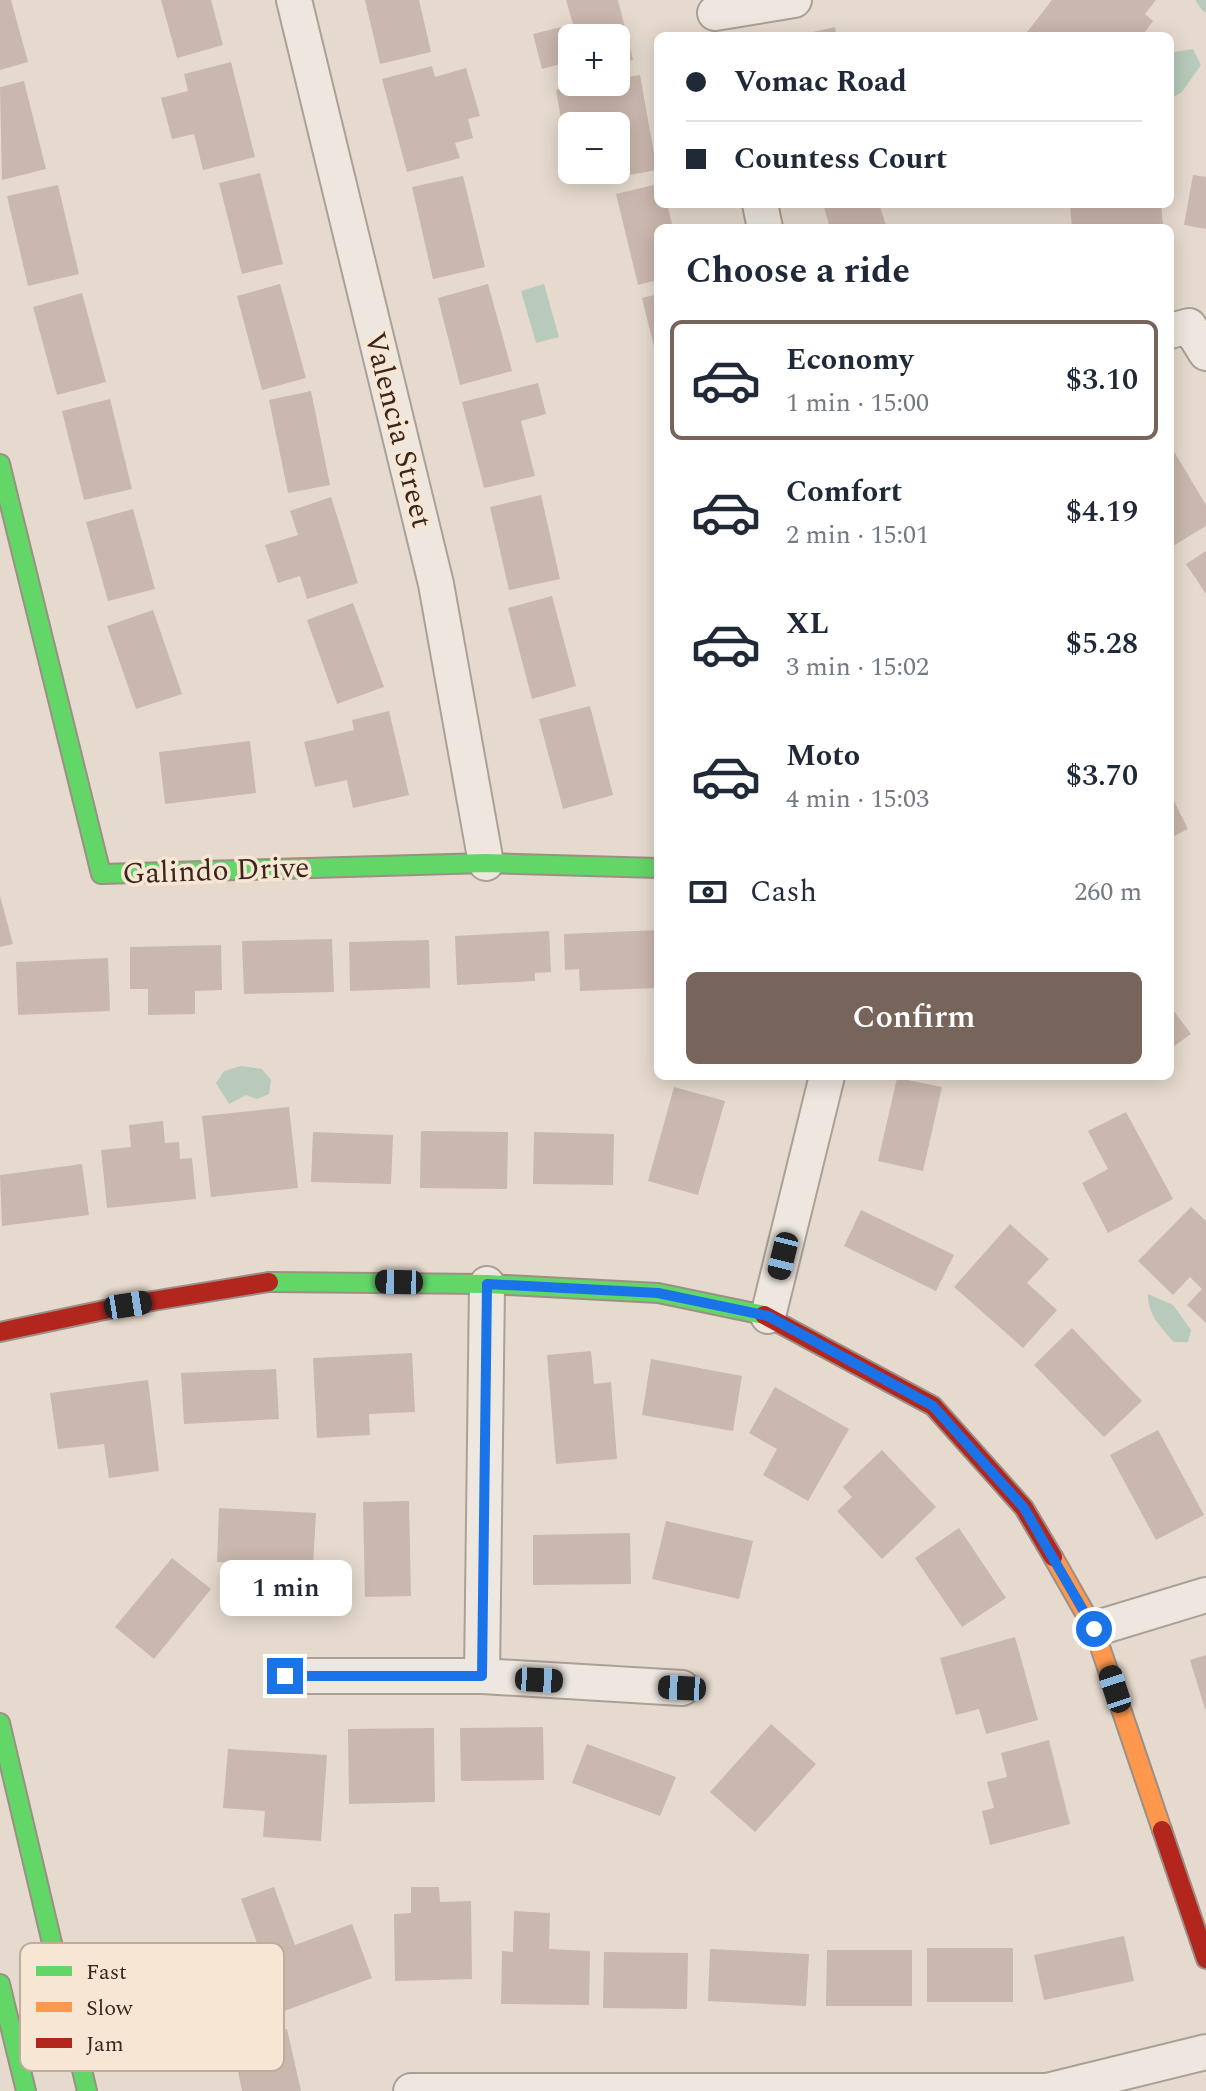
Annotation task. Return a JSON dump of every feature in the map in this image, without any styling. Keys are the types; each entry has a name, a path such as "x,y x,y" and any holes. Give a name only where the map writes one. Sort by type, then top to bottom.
{"street":[{"name":"Valencia Street","path":"294,0 436,584 486,863"},
{"path":"716,16 794,0"},
{"path":"1174,330 1189,326 1206,353"},
{"name":"Galindo Drive","path":"0,464 101,874 486,863 654,868"},
{"path":"768,1316 826,1080"},
{"path":"0,1332 128,1305 282,1280 487,1284 658,1293 768,1316 933,1406 1024,1508 1094,1629 1206,1959"},
{"path":"482,1676 487,1284"},
{"path":"1094,1629 1206,1595"},
{"path":"285,1676 482,1676 682,1688"},
{"path":"0,1723 52,1943"},
{"path":"0,1984 20,2066"},
{"path":"411,2091 1047,2091 1206,2052"},
{"path":"21,2071 26,2091"},
{"path":"82,2071 87,2091"}],"shaded area":[{"path":"1193,49 1201,65 1182,92 1174,97 1174,52"},
{"path":"544,284 559,337 536,343 521,291"},
{"path":"241,1066 262,1069 271,1080 269,1094 257,1099 246,1095 229,1104 216,1083 224,1071"},
{"path":"1148,1294 1173,1305 1191,1330 1188,1342 1174,1342 1164,1331 1152,1314"}],"building":[{"path":"0,0 11,0 28,62 0,70"},
{"path":"161,0 211,0 223,45 177,58"},
{"path":"365,0 419,0 431,52 380,64"},
{"path":"566,0 618,0 624,24 573,24"},
{"path":"1052,0 1156,0 1145,14 1153,21 1145,32 1027,32"},
{"path":"835,27 836,32 813,32"},
{"path":"558,28 558,65 542,69 533,34"},
{"path":"231,62 255,157 203,170 194,134 172,139 161,98 188,91 184,74"},
{"path":"432,66 435,77 466,68 480,116 468,119 473,138 455,143 460,158 407,172 382,79"},
{"path":"640,75 654,153 654,171 630,175 630,112 560,112 556,90 558,96 630,96 630,77"},
{"path":"24,81 46,169 2,180 0,87"},
{"path":"260,173 283,264 242,274 219,183"},
{"path":"1193,175 1206,177 1206,229 1184,225"},
{"path":"463,176 485,267 433,279 412,187"},
{"path":"58,185 79,274 28,286 7,196"},
{"path":"654,185 654,208 668,208 672,224 654,224 654,281 638,285 616,194"},
{"path":"824,208 880,208 886,224 829,224"},
{"path":"1070,208 1161,208 1163,224 1072,224"},
{"path":"280,284 306,378 262,390 237,296"},
{"path":"488,284 512,371 460,385 438,298"},
{"path":"82,293 106,382 57,395 33,307"},
{"path":"654,295 654,347 642,298"},
{"path":"538,383 546,414 521,421 535,476 484,488 462,402"},
{"path":"311,391 330,485 288,493 269,400"},
{"path":"110,399 132,489 84,500 62,411"},
{"path":"1174,452 1206,505 1206,526 1174,545"},
{"path":"541,495 560,579 509,590 490,507"},
{"path":"331,497 358,583 307,599 300,576 278,583 265,545 298,535 290,511"},
{"path":"133,509 155,589 108,601 86,522"},
{"path":"1206,551 1206,594 1186,564"},
{"path":"552,596 576,686 532,699 508,608"},
{"path":"353,603 384,687 337,704 307,620"},
{"path":"153,610 182,694 136,709 107,626"},
{"path":"590,706 613,795 563,809 539,719"},
{"path":"389,711 409,795 353,808 347,780 315,787 304,742 354,730 352,720"},
{"path":"250,741 256,793 165,804 159,752"},
{"path":"1174,801 1188,829 1174,836"},
{"path":"0,896 13,944 0,947"},
{"path":"654,930 654,988 580,991 579,969 565,970 564,934"},
{"path":"549,931 551,972 535,973 535,981 457,985 455,936"},
{"path":"332,939 334,992 244,994 242,941"},
{"path":"429,940 430,988 350,991 349,942"},
{"path":"221,945 222,990 195,991 195,1014 148,1015 148,989 130,989 130,947"},
{"path":"108,958 110,1011 18,1015 16,962"},
{"path":"1174,1011 1191,1034 1174,1046"},
{"path":"897,1080 942,1087 923,1171 878,1161"},
{"path":"674,1087 725,1101 698,1195 648,1181"},
{"path":"289,1107 298,1188 211,1197 202,1116"},
{"path":"1126,1112 1173,1199 1108,1233 1082,1183 1108,1169 1088,1131"},
{"path":"163,1121 165,1143 179,1142 180,1159 192,1158 196,1199 107,1208 101,1150 131,1147 129,1125"},
{"path":"421,1131 508,1132 507,1189 420,1188"},
{"path":"313,1132 393,1135 391,1184 311,1182"},
{"path":"534,1132 614,1134 613,1185 533,1184"},
{"path":"82,1164 89,1215 2,1226 0,1175"},
{"path":"1191,1207 1206,1221 1206,1323 1187,1305 1202,1289 1190,1277 1173,1295 1138,1261"},
{"path":"861,1210 954,1255 936,1291 844,1246"},
{"path":"1010,1224 1049,1259 1027,1283 1057,1310 1023,1348 954,1287"},
{"path":"1072,1328 1142,1401 1104,1437 1034,1365"},
{"path":"591,1351 594,1384 611,1382 617,1459 556,1464 547,1355"},
{"path":"412,1353 415,1412 369,1414 370,1435 317,1438 313,1358"},
{"path":"651,1359 742,1376 733,1431 642,1415"},
{"path":"276,1369 279,1419 184,1424 181,1373"},
{"path":"148,1380 159,1471 109,1478 104,1444 58,1449 50,1393"},
{"path":"775,1387 849,1429 808,1501 763,1475 777,1449 749,1433"},
{"path":"1158,1430 1204,1515 1156,1540 1110,1455"},
{"path":"882,1450 936,1507 882,1559 837,1511 852,1497 843,1487"},
{"path":"409,1501 411,1596 365,1597 363,1502"},
{"path":"219,1508 316,1513 313,1567 217,1562"},
{"path":"666,1521 753,1541 739,1599 652,1579"},
{"path":"959,1528 1006,1598 962,1627 915,1558"},
{"path":"630,1533 631,1584 533,1585 533,1535"},
{"path":"172,1558 211,1589 154,1659 115,1627"},
{"path":"1015,1637 1038,1720 986,1734 979,1709 956,1715 940,1658"},
{"path":"1206,1655 1206,1709 1205,1709 1190,1660"},
{"path":"771,1724 816,1764 755,1832 710,1792"},
{"path":"543,1727 544,1780 461,1781 460,1728"},
{"path":"434,1728 435,1802 349,1804 348,1729"},
{"path":"1049,1740 1070,1824 990,1845 982,1811 994,1808 987,1782 1007,1777 1001,1753"},
{"path":"587,1744 676,1777 660,1816 572,1783"},
{"path":"228,1749 327,1755 321,1841 263,1837 265,1811 223,1808"},
{"path":"274,1887 295,1945 352,1924 372,1978 284,2011 284,1943 257,1943 241,1899"},
{"path":"411,1887 439,1887 440,1902 471,1901 472,1979 395,1981 394,1914 411,1913"},
{"path":"514,1911 550,1913 549,1949 590,1951 589,2005 501,2004 502,1951 513,1952"},
{"path":"1124,1936 1134,1981 1044,2000 1034,1955"},
{"path":"927,1948 1013,1948 1013,2002 927,2002"},
{"path":"710,1949 809,1954 806,2006 708,2001"},
{"path":"827,1950 912,1950 912,2006 826,2006"},
{"path":"604,1952 688,1953 687,2009 603,2008"},
{"path":"287,2029 301,2091 242,2091 238,2071 284,2071 284,2030"}],"waterway":[{"path":"1201,0 1206,7"}],"traffic: fast":[{"path":"0,464 101,874 486,863 654,868"},
{"path":"269,1282 487,1284 658,1293 764,1315"},
{"path":"0,1723 52,1943"},
{"path":"0,1984 20,2066"},
{"path":"21,2071 26,2091"},
{"path":"82,2071 87,2091"}],"traffic: slow":[{"path":"1053,1557 1094,1629 1162,1830"}],"traffic: jam":[{"path":"0,1332 128,1305 269,1282"},
{"path":"764,1315 933,1406 1024,1508 1053,1557"},
{"path":"1162,1830 1206,1959"}],"route":[{"path":"285,1676 482,1676 487,1284 658,1293 768,1316 933,1406 1024,1508 1094,1629"}]}
